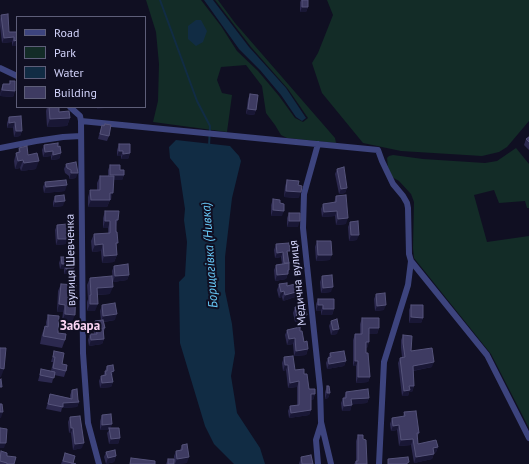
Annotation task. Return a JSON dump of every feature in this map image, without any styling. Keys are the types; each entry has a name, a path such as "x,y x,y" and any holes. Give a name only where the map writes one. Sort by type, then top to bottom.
{"street":[{"path":"0,68 16,76"},
{"path":"71,108 80,116 82,121 378,150 393,184 407,203 409,254 411,261 408,286 384,362 379,464"},
{"name":"вулиця Шевченка","path":"82,121 83,353 88,423 99,464"},
{"path":"0,148 36,141 81,136"},
{"name":"Медична вулиця","path":"318,144 304,194 303,228 320,388 321,422 331,464"},
{"path":"411,261 487,355 529,438"},
{"name":"Медична вулиця","path":"318,464 316,440 321,422"}],"green space":[{"path":"146,0 201,0 221,26 237,51 258,71 295,118 303,122 308,118 288,89 251,47 215,0 218,0 235,23 335,138 336,143 287,138 281,135 266,113 262,86 246,65 221,67 217,80 222,93 232,95 227,132 153,122 158,101 159,64 156,32"},
{"path":"327,0 529,0 529,121 507,147 499,152 482,156 401,151 363,143 322,93 312,63 318,53 333,15"},
{"path":"516,148 529,164 529,208 527,208 525,201 499,203 494,190 474,195 487,242 529,236 529,428 491,354 414,258 414,202 411,194 399,181 392,177 388,167 387,158 393,155 423,159 485,163 497,161"}],"water":[{"path":"204,0 213,0 249,47 286,88 306,118 302,121 296,117 281,95 260,70 239,49"},
{"path":"196,20 201,20 207,31 203,42 196,46 188,39 188,26"},
{"path":"176,140 230,146 239,156 241,161 232,198 225,257 225,291 232,324 235,353 231,376 237,413 260,448 265,464 234,464 214,444 205,426 180,343 179,282 185,276 187,242 184,220 185,209 179,169 170,158 169,147"}],"building":[{"path":"302,0 308,0 308,7 302,7"},
{"path":"8,14 9,32 16,32 16,40 14,41 14,37 4,38 1,15"},
{"path":"10,81 15,81 15,91 2,90 3,84 10,84"},
{"path":"250,94 258,95 256,110 248,109"},
{"path":"49,108 59,108 59,112 69,111 70,118 50,119"},
{"path":"21,116 22,131 16,131 15,122 9,123 9,117"},
{"path":"105,124 111,125 109,136 100,134 102,125 104,126"},
{"path":"58,143 61,153 53,155 53,151 45,152 44,145"},
{"path":"119,144 130,144 130,153 123,154 123,151 119,151"},
{"path":"27,146 28,155 37,153 39,161 24,163 23,160 18,161 16,153 20,152 19,148"},
{"path":"76,162 78,173 71,173 71,170 67,168 66,164"},
{"path":"110,165 120,165 120,170 124,170 124,175 110,175"},
{"path":"344,167 347,188 341,189 337,169"},
{"path":"100,176 114,176 113,193 110,193 110,200 91,200 90,190 100,190"},
{"path":"66,180 67,185 46,187 45,182"},
{"path":"287,180 299,181 298,185 302,186 301,192 286,191"},
{"path":"64,195 65,201 55,202 55,196"},
{"path":"346,195 348,218 338,219 337,211 324,212 323,204 336,202 336,196"},
{"path":"273,199 280,200 280,203 284,204 284,211 273,210"},
{"path":"105,211 119,211 118,220 116,220 118,243 116,243 117,255 104,256 103,244 95,245 94,234 110,233 110,221 105,221"},
{"path":"289,213 300,213 300,221 289,221"},
{"path":"358,221 359,235 351,235 350,222"},
{"path":"67,224 68,239 58,239 57,225"},
{"path":"317,241 331,241 332,255 318,255"},
{"path":"289,243 290,251 287,251 289,263 284,263 283,252 277,253 276,244"},
{"path":"61,257 73,257 74,268 66,269 66,264 62,264"},
{"path":"289,263 288,274 277,275 276,265"},
{"path":"128,264 129,275 115,276 114,266"},
{"path":"332,275 333,287 323,288 322,276"},
{"path":"112,276 113,287 97,288 98,304 90,304 90,278"},
{"path":"287,283 287,286 299,283 300,291 285,295 284,291 281,292 279,284"},
{"path":"61,284 76,285 75,315 65,314 65,305 59,304"},
{"path":"385,293 386,305 377,306 376,294"},
{"path":"318,299 334,299 334,309 323,309 323,305 318,305"},
{"path":"115,303 117,314 103,316 102,305"},
{"path":"411,305 423,305 423,318 411,317"},
{"path":"305,306 307,315 297,317 295,307"},
{"path":"48,315 59,316 58,333 66,334 65,340 43,336 45,326 48,327"},
{"path":"362,318 379,318 379,328 369,328 369,342 366,342 366,353 368,353 370,377 358,377 358,361 355,361 355,334 362,334"},
{"path":"337,319 339,329 333,330 331,321"},
{"path":"103,320 105,328 103,328 104,339 91,340 90,334 97,334 95,321"},
{"path":"300,327 304,342 307,341 308,349 296,351 295,338 289,339 287,330"},
{"path":"403,335 412,336 411,351 432,348 434,362 413,366 414,386 409,386 410,390 404,391 400,358 405,357"},
{"path":"0,348 6,348 4,369 0,368"},
{"path":"54,351 64,353 62,364 67,365 66,371 53,368 55,357 53,357"},
{"path":"344,351 346,361 329,364 328,358 331,357 330,353"},
{"path":"293,356 295,370 304,369 304,374 307,374 309,389 315,389 315,394 311,394 311,410 291,413 290,406 299,405 299,381 290,383 288,365 285,365 284,357"},
{"path":"113,365 114,371 111,372 113,382 102,383 101,376 106,375 105,371 107,371 107,366"},
{"path":"41,369 55,372 54,378 40,375"},
{"path":"1,379 2,387 0,387 0,380"},
{"path":"327,386 329,386 330,393 327,393"},
{"path":"77,389 79,402 63,403 63,407 48,404 50,394 72,399 72,390"},
{"path":"368,389 369,398 351,399 352,405 344,406 343,398 346,398 346,392"},
{"path":"0,404 2,404 3,412 0,412"},
{"path":"416,411 419,433 417,433 418,444 436,440 438,447 433,448 434,454 416,457 413,439 401,440 399,425 393,426 392,418 405,416 404,412"},
{"path":"111,414 112,424 102,425 102,415"},
{"path":"80,416 84,443 75,444 70,417"},
{"path":"0,428 7,429 6,443 0,443"},
{"path":"109,428 119,428 120,438 111,439"},
{"path":"358,435 363,435 363,439 366,440 367,464 356,464 356,461 358,461"},
{"path":"187,444 189,457 177,459 176,451 182,450 182,445"},
{"path":"115,450 116,456 108,458 106,452"},
{"path":"1,451 7,453 7,456 16,457 14,464 7,464 0,461"},
{"path":"65,453 75,456 73,463 76,464 63,461"},
{"path":"311,455 313,464 302,464 301,457"},
{"path":"408,457 409,462 407,464 388,464 388,459"},
{"path":"131,458 155,461 155,464 130,464"},
{"path":"168,459 174,459 174,464 168,464"}],"waterway":[{"name":"Борщагівка (Нивка)","path":"160,0 197,101 210,126 209,146"}],"district":[{"name":"Забара","path":"80,326"}]}
